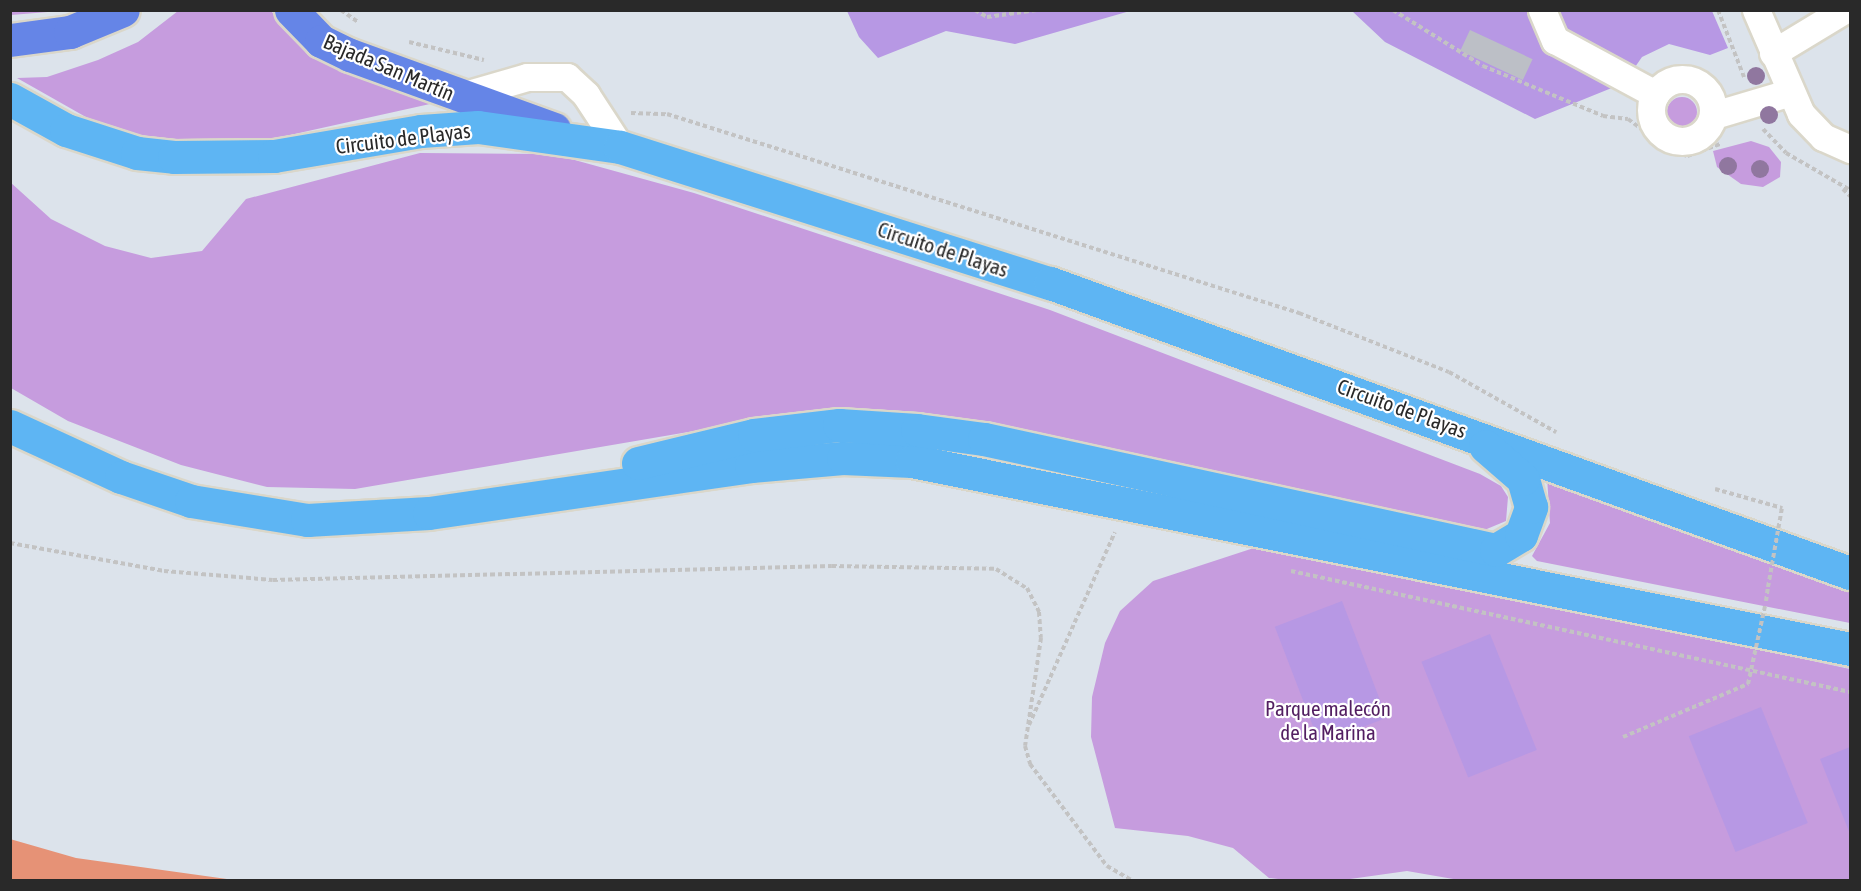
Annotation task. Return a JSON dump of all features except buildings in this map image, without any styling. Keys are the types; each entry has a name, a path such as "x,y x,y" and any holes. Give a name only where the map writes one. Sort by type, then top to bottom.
{"highway":[{"name":"Circuito de Playas","path":"10,99 66,130 137,153 174,157 274,156 446,128 502,129 609,145 1050,283 1467,431 1851,573"},
{"path":"497,501 754,435 839,425 984,439 1496,549 1525,528 1530,492 1513,469 1467,431"},
{"path":"10,426 121,477 261,517 359,521 751,466 843,458 912,461 1851,649"}],"main road":[{"path":"10,40 70,32 123,10"},
{"name":"Bajada San Martín","path":"291,10 321,41 458,97 609,145"}],"street":[{"path":"1542,10 1555,40 1655,94"},
{"path":"1756,10 1791,92 1811,126 1851,149"},
{"path":"1773,53 1844,10"},
{"path":"458,97 527,77 567,77 594,106 609,145"},
{"path":"1672,80 1694,80 1710,94 1714,115 1703,134 1672,139 1651,115 1655,94 1672,80"},
{"path":"1714,115 1756,120 1791,92"}],"path":[{"path":"341,10 363,26"},
{"path":"975,10 987,17 1037,10"},
{"path":"1394,10 1482,66 1604,116 1628,119 1668,149 1701,154 1734,137"},
{"path":"1718,10 1756,120 1786,153 1851,196"},
{"path":"400,39 524,70 527,77"},
{"path":"594,106 667,114 1299,313 1449,372 1566,437"},
{"path":"1840,187 1851,190"},
{"path":"1623,737 1749,684 1782,508 1708,487"},
{"path":"1027,730 1118,527"},
{"path":"10,543 164,571 273,580 832,566 996,569 1027,588 1039,612 1041,638 1027,730 1030,764 1107,866 1131,880"},
{"path":"1287,570 1851,692"}],"green space":[{"path":"11,10 60,11 11,15"},
{"path":"178,11 271,11 292,35 322,52 448,100 263,141 170,144 100,125 17,78 47,77 98,60 138,42"},
{"path":"847,11 1130,11 1015,44 946,31 878,58 859,37"},
{"path":"1352,11 1712,11 1728,48 1710,55 1669,44 1642,57 1624,83 1535,119 1385,42"},
{"path":"1682,97 1693,101 1697,112 1693,123 1682,127 1671,123 1667,112 1671,101"},
{"path":"1751,141 1769,147 1781,162 1780,177 1763,187 1741,184 1717,167 1713,151"},
{"path":"420,153 553,154 694,193 1050,310 1480,474 1501,486 1508,497 1506,521 1482,531 1197,470 741,423 355,489 267,487 181,465 68,421 11,388 10,182 51,219 105,246 151,258 202,251 246,199"},
{"path":"1547,477 1850,587 1850,623 1537,561 1532,556 1550,523"},
{"name":"Parque malecón de la Marina","path":"1266,544 1850,669 1850,880 1459,880 1407,871 1343,880 1286,880 1269,878 1233,848 1188,836 1115,828 1091,737 1092,697 1105,643 1120,611 1153,581"},
{"path":"1342,601 1387,718 1320,744 1275,627"},
{"path":"1490,634 1537,750 1468,778 1421,662"},
{"path":"1761,707 1808,823 1736,852 1689,736"},
{"path":"1850,747 1850,834 1820,759"}],"shaded area":[{"path":"10,839 76,858 234,880 11,880"}]}
